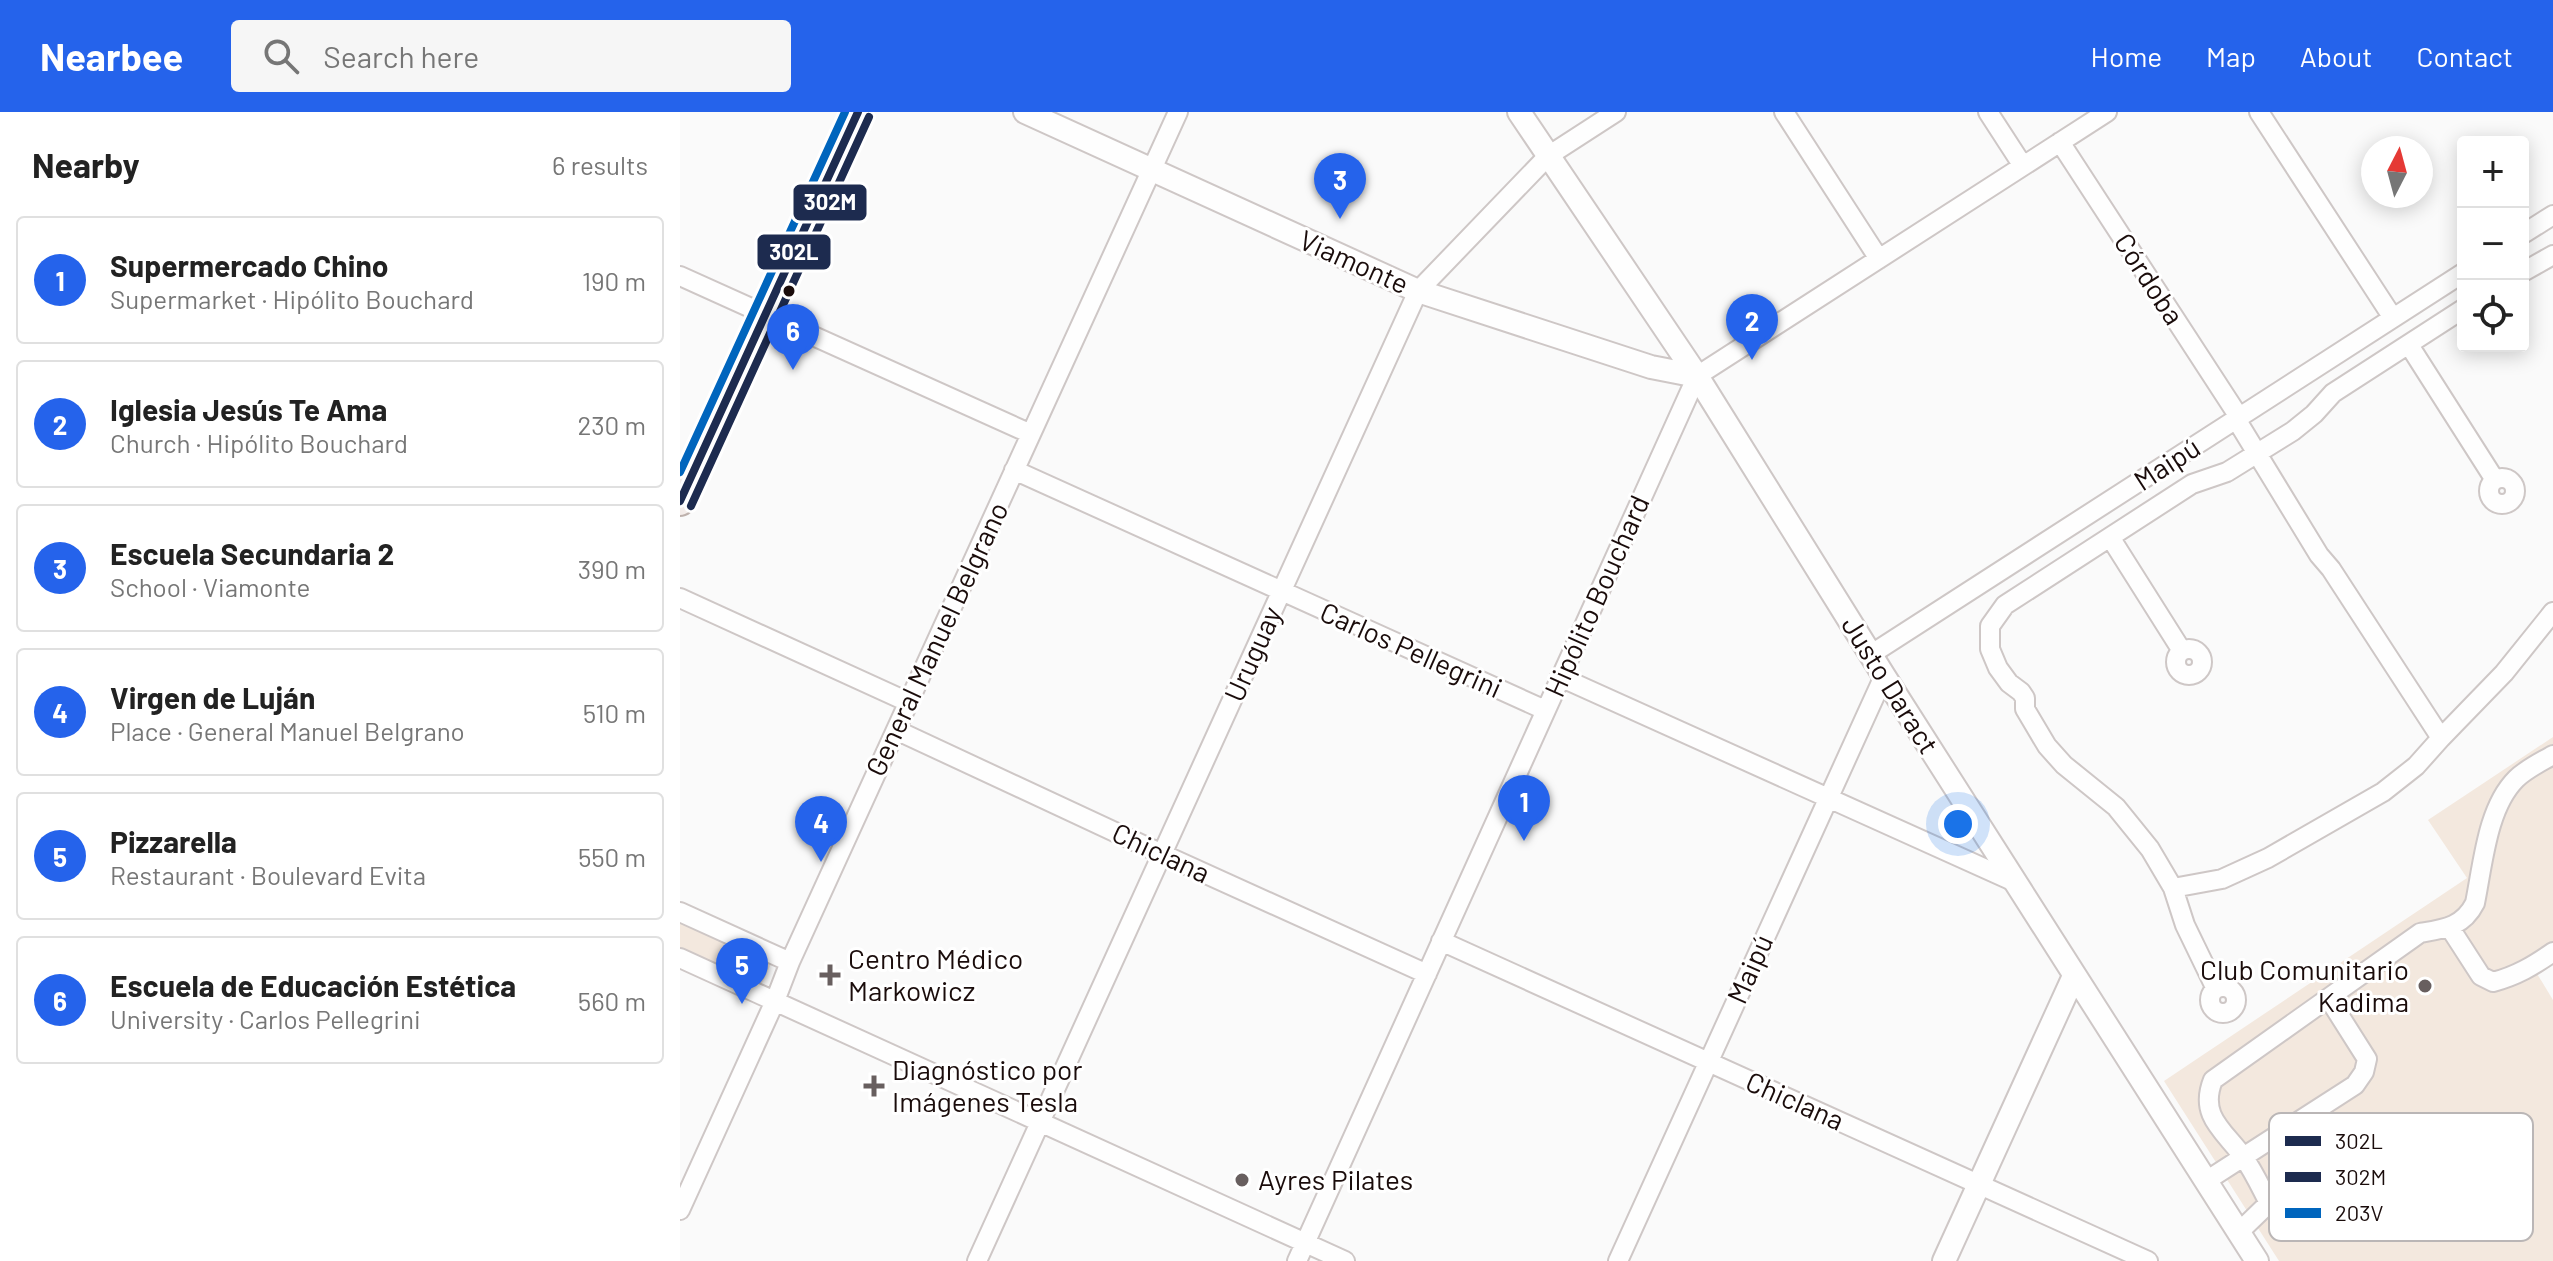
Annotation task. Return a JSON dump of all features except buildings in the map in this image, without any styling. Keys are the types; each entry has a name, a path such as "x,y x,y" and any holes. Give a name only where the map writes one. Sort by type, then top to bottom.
{"main road":[{"path":"680,501 858,112"}],"street":[{"name":"Viamonte","path":"1025,112 1418,291 1651,367 1697,376"},
{"name":"General Manuel Belgrano","path":"680,1210 1178,112"},
{"name":"Justo Daract","path":"1519,112 1697,376 1870,655 2239,1232 2252,1258"},
{"name":"Uruguay","path":"977,1261 1418,291 1548,156 1616,112"},
{"path":"1784,112 1879,259"},
{"path":"1988,112 2023,166"},
{"path":"1697,376 2107,112"},
{"path":"2259,112 2393,318"},
{"name":"Córdoba","path":"2060,142 2238,418 2319,555 2441,738"},
{"path":"2529,230 2553,215"},
{"path":"2529,269 2553,255"},
{"path":"680,276 1031,434"},
{"name":"Maipú","path":"1870,655 2457,277"},
{"path":"2216,989 2185,925 2173,888 2150,849 2116,807 2064,765 2047,746 2025,709 2025,698 1998,668 1990,649 1990,626 2005,605 2192,484 2227,472 2257,454 2314,414 2333,393 2457,313"},
{"path":"2409,345 2495,480"},
{"name":"Hipólito Bouchard","path":"1297,1261 1697,376"},
{"name":"Carlos Pellegrini","path":"1014,470 1545,710"},
{"path":"2110,537 2182,651"},
{"path":"680,598 908,702"},
{"path":"2173,888 2222,879 2282,851 2383,792 2416,766 2504,673 2553,612"},
{"name":"Maipú","path":"1618,1261 1884,676"},
{"path":"1560,677 2018,884"},
{"name":"Chiclana","path":"896,730 1427,974"},
{"path":"2239,1232 2269,1203 2244,1157 2218,1129 2209,1103 2213,1080 2420,933 2450,928 2470,912 2475,903 2495,810 2518,777 2553,755"},
{"path":"680,912 790,962"},
{"path":"2450,928 2481,976 2493,982 2532,967 2553,952"},
{"name":"Chiclana","path":"1441,941 2148,1261"},
{"path":"680,958 1345,1261"},
{"path":"1944,1261 2074,976"},
{"path":"2312,1113 2355,1085 2364,1072 2367,1059 2329,999"},
{"path":"2206,1181 2269,1141"}],"shaded area":[{"name":"Club Comunitario Kadima","path":"2553,737 2553,960 2536,972 2553,1000 2553,1261 2279,1261 2164,1081 2467,878 2428,820"},
{"path":"680,921 772,962 761,985 680,948"}],"transit line":[{"name":"203V","path":"680,472 845,112"},
{"name":"302L","path":"680,501 858,112"},
{"name":"302M","path":"691,506 869,117"}],"place":[{"name":"Escuela Secundaria 2","path":"1340,219"},
{"name":"Iglesia Jesús Te Ama","path":"1752,360"},
{"name":"Escuela de Educación Estética","path":"793,370"},
{"name":"Supermercado Chino","path":"1524,841"},
{"name":"Virgen de Luján","path":"821,862"},
{"name":"Centro Médico Markowicz","path":"830,975"},
{"name":"Club Comunitario Kadima","path":"2425,986"},
{"name":"Pizzarella","path":"742,1004"},
{"name":"Diagnóstico por Imágenes Tesla","path":"874,1086"},
{"name":"Ayres Pilates","path":"1242,1180"}]}
